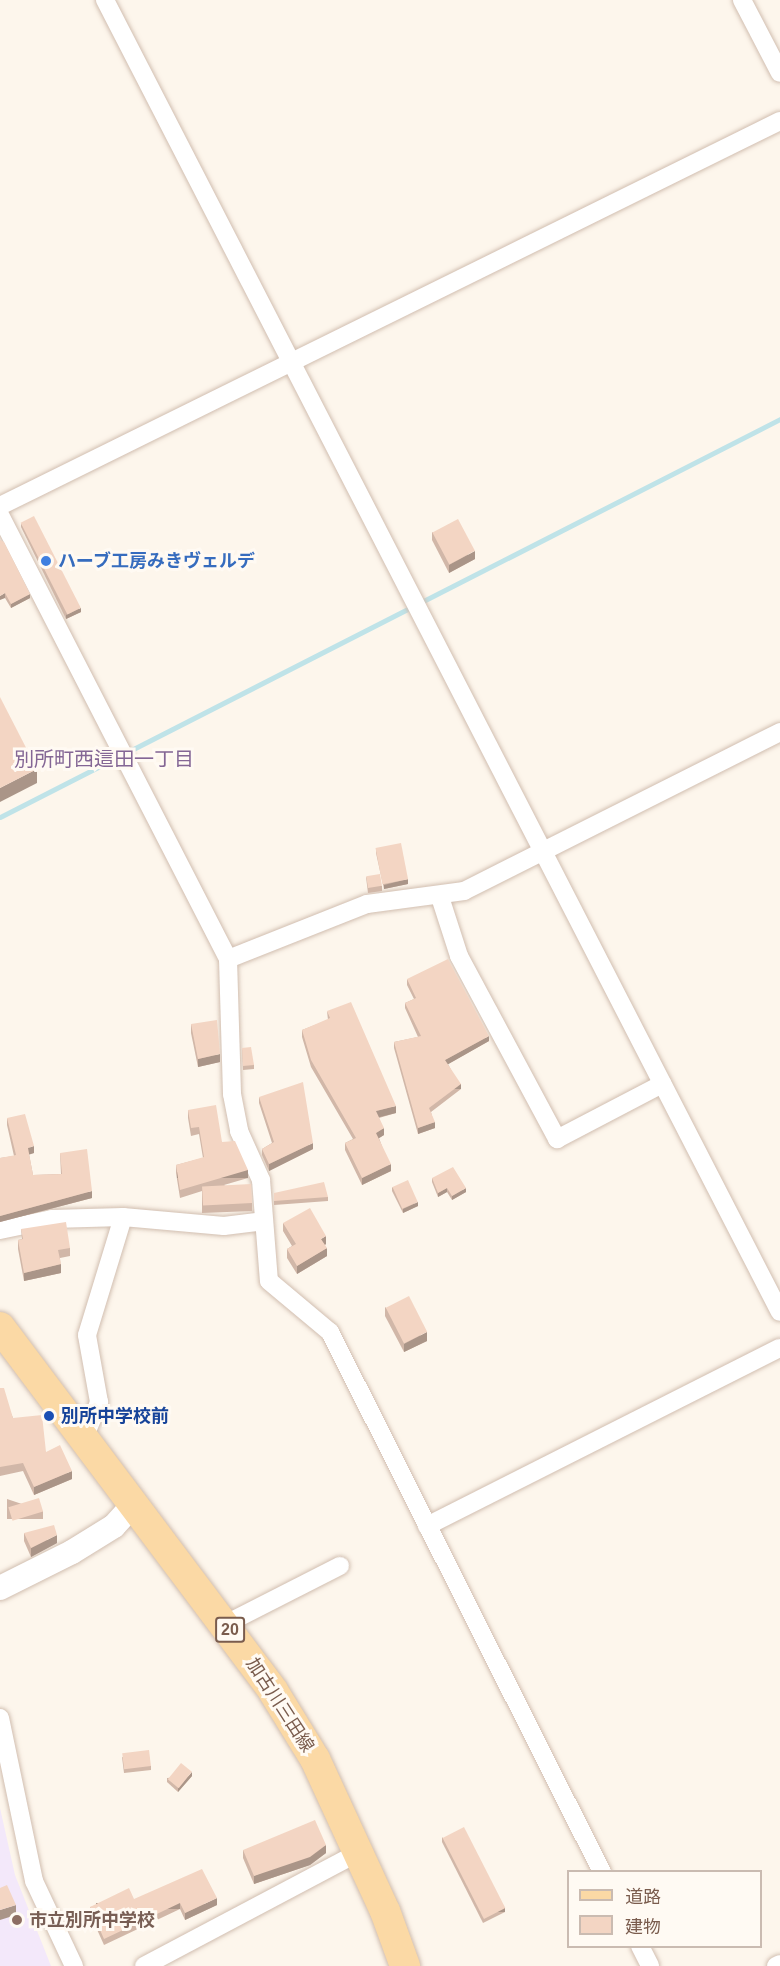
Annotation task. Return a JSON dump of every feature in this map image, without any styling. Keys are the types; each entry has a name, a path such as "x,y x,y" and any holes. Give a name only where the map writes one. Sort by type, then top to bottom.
{"main road":[{"name":"加古川三田線","path":"4,1338 84,1438 226,1624 315,1760 359,1852 405,1966"}],"street":[{"path":"105,0 296,364 543,852 780,1312"},
{"path":"742,0 780,73"},
{"path":"0,506 296,364 780,121"},
{"path":"0,515 228,959 232,1095 239,1131 261,1180 269,1281 330,1332 601,1870"},
{"path":"228,959 367,904 440,897 543,852 780,732"},
{"path":"440,897 459,956 557,1139 662,1084"},
{"path":"0,1230 52,1220 123,1217 224,1226 263,1221"},
{"path":"84,1438 99,1402 87,1335 123,1217"},
{"path":"427,1526 780,1348"},
{"path":"0,1588 89,1542 134,1504"},
{"path":"226,1624 340,1566"},
{"path":"0,1718 34,1881 74,1966"},
{"path":"144,1966 359,1852"},
{"path":"641,1948 650,1966"},
{"path":"776,1966 780,1964"}],"shaded area":[{"name":"市立別所中学校","path":"0,1808 15,1875 51,1966 0,1966"}],"building":[{"path":"34,516 81,608 67,615 21,523"},
{"path":"458,519 475,551 449,564 432,533"},
{"path":"0,540 4,542 30,594 11,604 5,593 0,596"},
{"path":"0,697 37,769 0,788"},
{"path":"401,843 408,879 383,884 375,848"},
{"path":"380,874 382,886 368,888 366,876"},
{"path":"448,959 489,1036 445,1060 461,1084 429,1108 435,1122 418,1128 394,1042 421,1036 405,1003 416,998 407,979"},
{"path":"351,1002 396,1106 376,1111 384,1128 376,1133 391,1164 362,1178 345,1143 356,1138 311,1060 302,1030 330,1018 327,1011"},
{"path":"217,1020 220,1054 198,1059 191,1024"},
{"path":"251,1047 254,1065 243,1066 242,1048"},
{"path":"303,1082 313,1143 269,1164 262,1149 274,1142 259,1097"},
{"path":"216,1105 222,1142 235,1141 248,1170 180,1190 176,1165 204,1157 199,1127 191,1128 188,1110"},
{"path":"25,1114 34,1146 28,1148 33,1175 62,1174 60,1153 87,1149 92,1191 0,1216 0,1158 16,1155 7,1118"},
{"path":"453,1167 466,1188 452,1196 447,1188 438,1193 432,1178"},
{"path":"408,1180 418,1202 402,1209 392,1187"},
{"path":"324,1182 328,1197 274,1201 274,1193"},
{"path":"251,1184 252,1203 203,1206 202,1187"},
{"path":"310,1208 326,1236 321,1239 327,1248 297,1266 287,1249 296,1244 283,1223"},
{"path":"66,1222 70,1248 58,1250 61,1264 24,1273 18,1240 23,1239 21,1229"},
{"path":"409,1296 427,1332 404,1343 386,1308"},
{"path":"0,1388 4,1388 13,1418 42,1415 46,1452 60,1445 72,1471 34,1487 23,1463 0,1467"},
{"path":"39,1498 43,1511 12,1521 8,1507"},
{"path":"54,1525 57,1535 31,1548 24,1533"},
{"path":"149,1750 151,1766 124,1769 122,1753"},
{"path":"181,1763 192,1772 179,1788 168,1779"},
{"path":"315,1820 326,1845 310,1857 254,1876 243,1850"},
{"path":"464,1827 505,1908 484,1919 443,1838"},
{"path":"202,1869 217,1898 185,1913 180,1903 104,1939 90,1907 129,1888 134,1899"},
{"path":"7,1885 16,1905 0,1910 0,1888"}],"waterway":[{"path":"0,817 780,419"}],"place":[{"name":"ハーブ工房みきヴェルデ","path":"46,561"},
{"name":"別所中学校前","path":"49,1416"},
{"name":"市立別所中学校","path":"17,1920"}],"district":[{"name":"別所町西這田一丁目","path":"104,759"}]}
